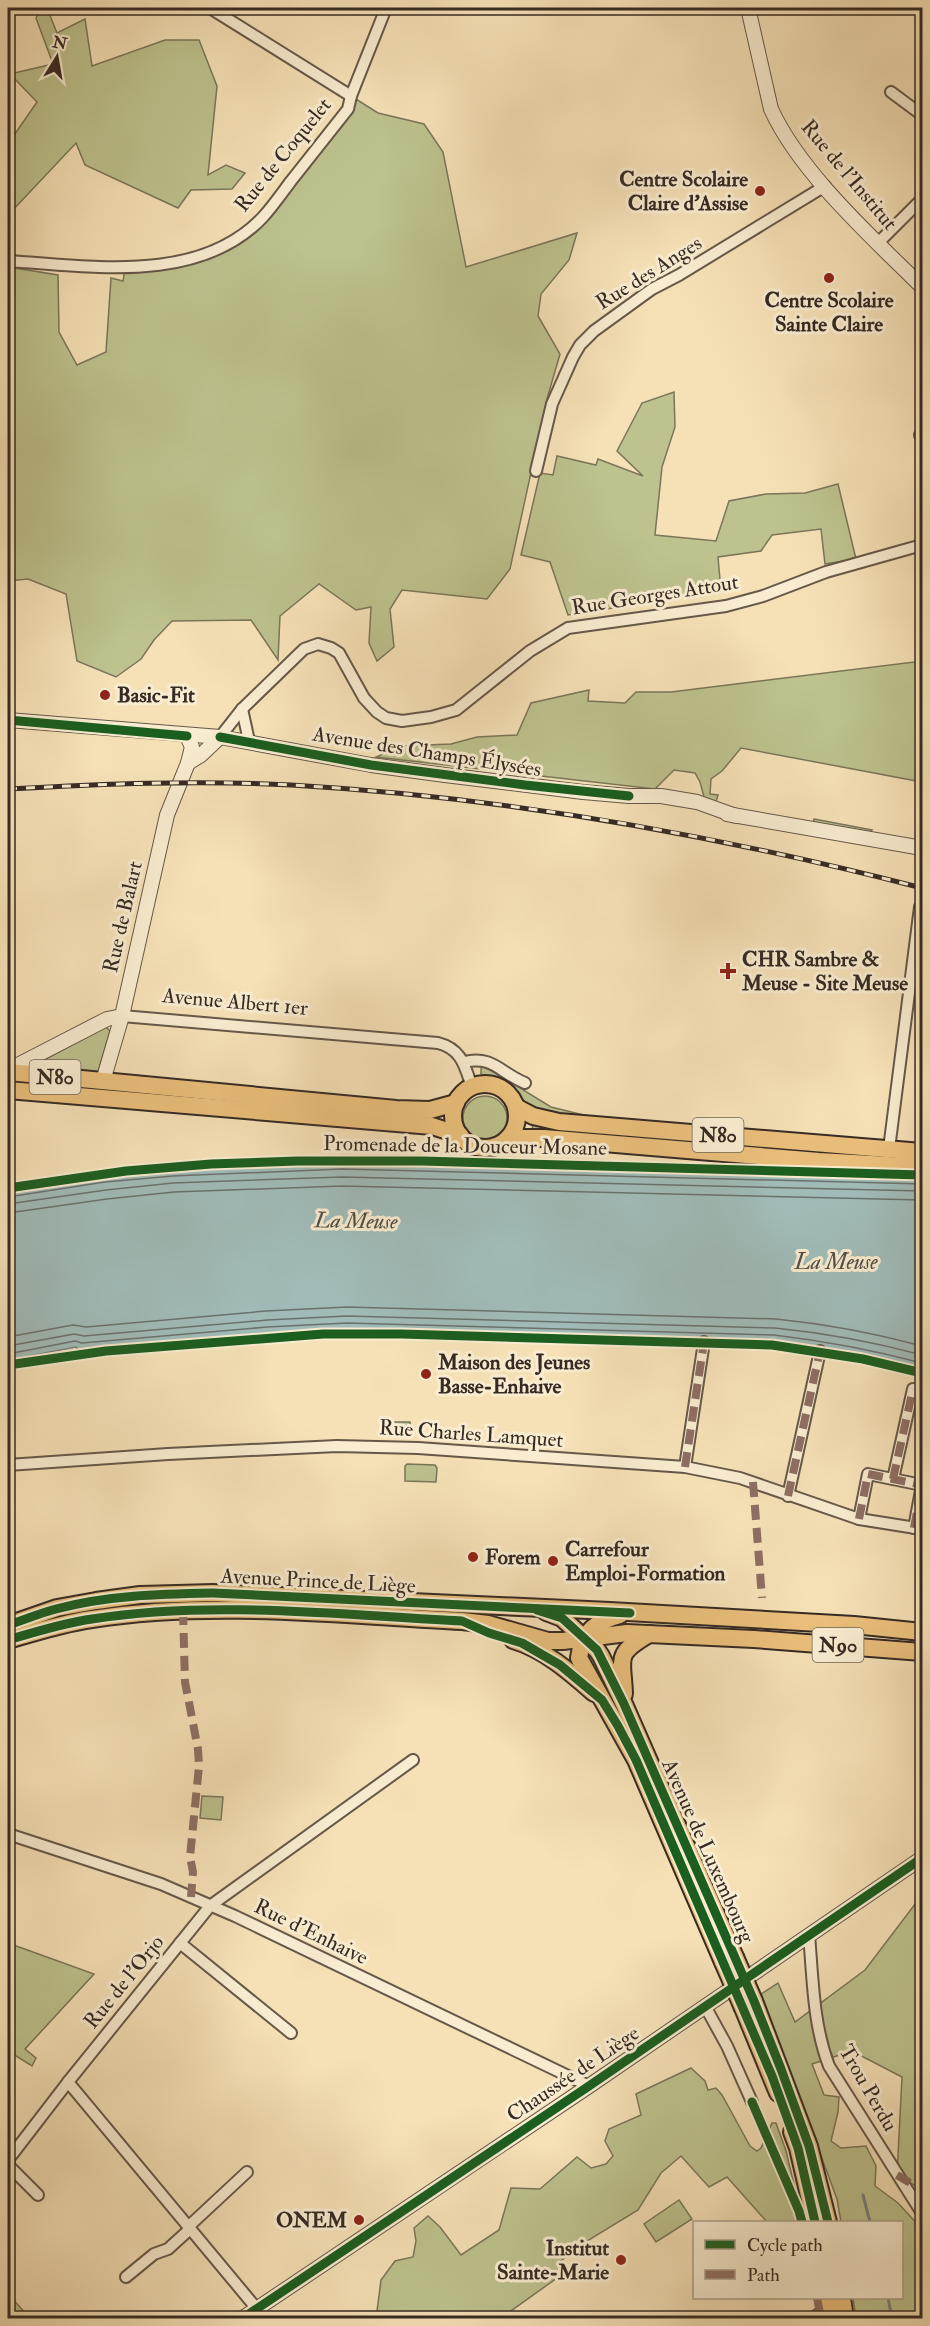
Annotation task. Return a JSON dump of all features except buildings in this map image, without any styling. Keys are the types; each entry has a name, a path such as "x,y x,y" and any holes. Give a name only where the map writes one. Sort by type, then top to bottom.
{"main road":[{"name":"Avenue Albert 1er","path":"8,1071 396,1109 430,1110 456,1103"},
{"path":"80,1096 93,1091 103,1082"},
{"path":"460,1135 454,1119 456,1103 472,1087 490,1084 506,1092 516,1107 516,1124 508,1138"},
{"name":"Avenue Albert 1er","path":"106,1099 139,1085"},
{"name":"Avenue Albert 1er","path":"8,1090 432,1126 460,1135 479,1147 495,1146 508,1138 544,1138 882,1166 922,1167"},
{"name":"N80","path":"516,1107 533,1116 559,1122 922,1152"},
{"path":"819,1161 832,1144"},
{"path":"882,1166 889,1149"},
{"name":"Avenue Prince de Liège","path":"8,1625 57,1608 124,1597 213,1593 630,1613 922,1632"},
{"path":"124,1597 126,1614"},
{"name":"Avenue Prince de Liège","path":"8,1640 58,1625 126,1614 205,1610 462,1621 488,1624 548,1641 609,1634 649,1634 754,1639 922,1652"},
{"path":"537,1610 562,1618 585,1638 591,1628 601,1621 630,1613"},
{"path":"462,1621 489,1633 522,1643 544,1654 602,1700"},
{"path":"624,1704 621,1673 624,1652 633,1643 649,1634"},
{"name":"Avenue de Luxembourg","path":"729,1959 636,1760 579,1658 585,1638 597,1650 624,1704 748,2005 809,2146 828,2221"},
{"name":"Avenue de Luxembourg","path":"748,2005 798,2148 815,2221"}],"street":[{"path":"210,8 351,96"},
{"name":"Rue de Coquelet","path":"8,261 125,268 152,267 196,256 238,238 263,217 348,109 386,8"},
{"name":"Rue de l'Institut","path":"748,8 771,108 787,137 825,186 922,287"},
{"path":"891,92 922,115"},
{"name":"Rue des Anges","path":"537,471 552,404 573,357 580,345 594,331 652,289 825,186"},
{"path":"878,243 922,199"},
{"name":"Rue Georges Attout","path":"242,709 304,649 318,644 331,648 339,654 364,698 377,712 394,720 447,714 456,710 530,651 568,628 726,606 763,596 826,572 922,545"},
{"path":"188,763 201,755 220,737 242,709"},
{"path":"242,709 249,741"},
{"name":"Avenue des Champs Élysées","path":"8,720 220,737 371,765 525,785 629,796 661,796 688,800 736,816 922,848"},
{"name":"Rue de Balart","path":"103,1082 122,1016 167,815 192,747 187,736"},
{"path":"889,1149 920,907"},
{"name":"Avenue Albert 1er","path":"8,1071 107,1019 122,1016 438,1043 455,1050 464,1062"},
{"path":"472,1087 464,1062 483,1060 525,1083"},
{"path":"685,1467 704,1342"},
{"path":"788,1496 820,1351"},
{"path":"893,1479 913,1389"},
{"name":"Rue Charles Lamquet","path":"8,1465 337,1446 418,1448 685,1467 740,1478 859,1519 918,1529"},
{"path":"859,1519 868,1474 922,1485 918,1529"},
{"name":"Rue de l'Orjo","path":"8,2160 210,1906 413,1760"},
{"name":"Rue d'Enhaive","path":"8,1834 161,1884 589,2086"},
{"name":"Chaussée de Liège","path":"243,2319 922,1858"},
{"name":"Trou Perdu","path":"809,1935 815,2007 822,2048 829,2066 922,2213"},
{"path":"180,1943 291,2033"},
{"path":"705,2006 728,2046 752,2102"},
{"path":"68,2082 257,2309"},
{"path":"8,2165 38,2194"},
{"path":"126,2277 154,2254 168,2249 247,2172"},
{"path":"813,2319 836,2308"}],"green space":[{"path":"41,8 47,8 57,33 85,19 92,66 165,40 199,40 217,86 208,175 226,165 245,173 232,189 191,190 178,208 85,165 76,143 11,212 8,212 8,144 37,102 10,74 53,64 36,18"},
{"path":"351,96 378,113 424,124 443,152 466,267 577,233 569,260 541,294 538,316 560,354 547,399 510,569 487,599 402,590 390,609 394,647 377,661 369,643 371,607 356,610 319,584 280,616 278,660 251,620 172,621 154,640 141,659 116,677 77,661 66,594 28,579 8,581 8,267 58,275 59,332 77,365 106,352 111,278 123,281 125,268 220,247 263,217 348,109"},
{"path":"674,392 675,427 662,467 655,535 716,541 729,501 766,494 805,493 838,484 856,559 825,564 821,529 772,535 761,551 718,557 721,591 568,615 550,562 521,555 540,473 553,475 557,456 596,465 598,459 643,476 617,451 642,403"},
{"path":"922,661 922,782 741,748 722,771 711,779 710,794 718,795 716,802 704,797 695,773 674,770 655,789 376,757 401,746 451,744 477,737 517,735 531,703 589,690 588,701 625,703 636,692 671,692"},
{"path":"814,819 872,830 869,833 813,823"},
{"path":"106,1027 110,1031 97,1075 41,1069 40,1062"},
{"path":"484,1066 551,1107 604,1120 541,1113 522,1101 509,1085 481,1074 481,1068"},
{"path":"485,1096 500,1103 507,1118 500,1133 485,1140 470,1133 463,1118 470,1103"},
{"path":"533,1122 714,1140 713,1147 532,1132"},
{"path":"392,1422 410,1422 411,1435 393,1435"},
{"path":"407,1464 435,1465 437,1468 436,1482 405,1481"},
{"path":"202,1796 223,1797 221,1820 200,1818"},
{"path":"922,1895 922,2190 897,2175 902,2077 852,2051 812,2064 824,2095 839,2097 831,2141 841,2148 866,2146 876,2166 875,2186 898,2203 922,2229 922,2318 856,2318 853,2299 903,2299 903,2221 841,2221 837,2199 761,1994 778,1983 795,2022 865,1970"},
{"path":"8,1943 94,1974 25,2049 36,2058 32,2066 8,2051"},
{"path":"691,2068 705,2081 708,2090 716,2088 722,2095 750,2146 757,2151 761,2148 772,2123 776,2123 786,2151 803,2221 766,2221 727,2177 709,2187 681,2156 661,2173 638,2210 574,2249 560,2262 564,2273 501,2318 372,2318 377,2311 381,2280 395,2261 413,2257 416,2241 414,2228 428,2216 440,2227 461,2255 499,2230 511,2188 540,2189 577,2157 591,2168 606,2164 613,2156 605,2141 609,2129 641,2115 636,2094"},
{"path":"679,2200 692,2219 656,2242 644,2224"},
{"path":"8,2294 30,2318 8,2318"}],"water":[{"name":"La Meuse","path":"342,1163 922,1178 922,1369 848,1352 774,1341 347,1329 268,1333 78,1350 76,1347 8,1360 8,1191 91,1179 174,1171"}],"waterway":[{"path":"863,2195 870,2221"},
{"path":"888,2299 892,2318"}],"railway":[{"path":"8,789 149,783 220,783 291,785 450,799 530,809 688,835 922,888"}],"marked path":[{"path":"685,1467 704,1342"},
{"path":"788,1496 820,1351"},
{"path":"893,1479 913,1389"},
{"path":"859,1519 868,1474 922,1485"},
{"path":"753,1482 762,1598"},
{"path":"914,1528 922,1485"},
{"path":"183,1610 185,1682 198,1749 199,1766 190,1857 193,1872 191,1897"},
{"path":"897,2175 922,2190"},
{"path":"817,2299 820,2313"}],"cycle path":[{"path":"8,720 187,736"},
{"path":"220,737 371,765 629,796"},
{"name":"Promenade de la Douceur Mosane","path":"8,1188 126,1171 211,1164 298,1161 422,1161 922,1175"},
{"path":"8,1365 106,1351 323,1334 402,1334 772,1345 863,1359 922,1373"},
{"path":"8,1625 75,1604 114,1598 213,1593 630,1613"},
{"path":"8,1640 70,1623 138,1613 184,1610 323,1613 462,1621 489,1633 522,1643 560,1665 602,1700 636,1760 772,2076 798,2148 815,2221"},
{"path":"537,1610 562,1618 597,1650 624,1704 754,2001 781,2069 809,2146 828,2221"},
{"path":"243,2318 589,2086 922,1858"},
{"path":"752,2102 802,2221"}],"place":[{"name":"Centre Scolaire Claire d'Assise","path":"760,191"},
{"name":"Centre Scolaire Sainte Claire","path":"829,278"},
{"name":"Basic-Fit","path":"105,695"},
{"name":"CHR Sambre & Meuse - Site Meuse","path":"728,971"},
{"name":"Maison des Jeunes Basse-Enhaive","path":"426,1374"},
{"name":"Forem","path":"473,1557"},
{"name":"Carrefour Emploi-Formation","path":"553,1561"},
{"name":"ONEM","path":"359,2220"},
{"name":"Institut Sainte-Marie","path":"621,2260"}]}
